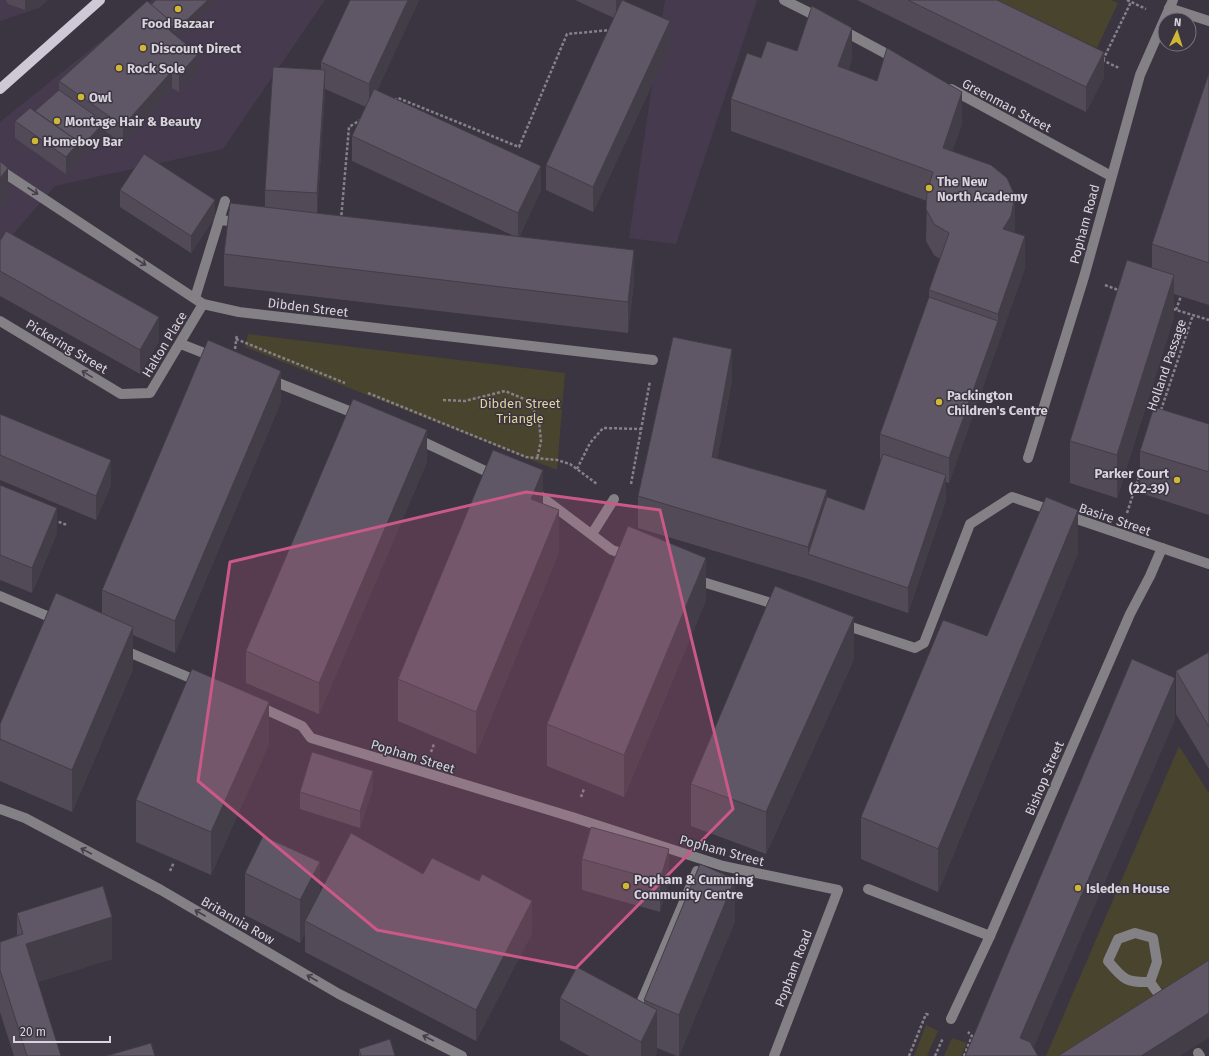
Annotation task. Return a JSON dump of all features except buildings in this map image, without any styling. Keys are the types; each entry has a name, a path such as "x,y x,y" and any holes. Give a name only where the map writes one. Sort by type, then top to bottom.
{"main road":[{"path":"0,89 100,0"}],"street":[{"path":"784,0 903,63"},
{"path":"1171,4 1209,21"},
{"name":"Popham Road","path":"1028,458 1084,277 1140,75 1171,4"},
{"name":"Greenman Street","path":"945,86 1111,176"},
{"name":"Dibden Street","path":"0,170 199,301 240,312 653,360"},
{"name":"Halton Place","path":"121,394 150,393 181,344 199,301 218,220 224,201"},
{"path":"218,220 249,223"},
{"name":"Pickering Street","path":"0,321 121,394"},
{"path":"181,344 232,364"},
{"path":"259,375 369,419"},
{"path":"405,434 504,479"},
{"path":"525,489 539,495 612,550 639,560"},
{"name":"Basire Street","path":"834,621 914,648 924,643 970,524 1012,497 1209,564"},
{"path":"592,534 614,499"},
{"name":"Bishop Street","path":"951,1019 990,936 1130,614 1150,576 1162,548"},
{"path":"681,576 788,608"},
{"path":"0,596 65,624"},
{"path":"108,643 209,686"},
{"name":"Popham Street","path":"246,701 302,726 311,738 572,817 702,860 723,866 838,890"},
{"name":"Britannia Row","path":"0,809 25,818 161,890 339,994 462,1056"},
{"path":"638,1010 702,860"},
{"path":"868,889 990,936"},
{"name":"Popham Road","path":"774,1056 838,890"},
{"path":"1135,933 1153,938 1157,962 1150,982 1136,982 1121,977 1108,961 1118,940 1135,933"},
{"path":"1150,982 1165,1003"}],"path":[{"path":"1127,0 1139,5"},
{"path":"1103,60 1131,2"},
{"path":"392,102 398,98 519,147 567,34 613,30"},
{"path":"1096,57 1123,70"},
{"path":"340,223 349,127 367,116"},
{"path":"1084,277 1126,292"},
{"path":"1176,310 1181,296"},
{"path":"1169,307 1209,320"},
{"path":"232,364 240,312"},
{"name":"Holland Passage","path":"1160,413 1193,315"},
{"path":"236,339 349,385"},
{"path":"364,391 526,457 557,460 570,464 614,499 631,484 642,429 653,360"},
{"path":"443,400 465,401 505,391 529,401 539,421 541,441 537,459"},
{"path":"577,469 590,443 603,428 642,429"},
{"path":"1120,534 1142,466"},
{"path":"47,517 67,525"},
{"path":"909,1056 926,1014 951,1019"}],"highlighted area":[{"path":"526,492 660,510 733,809 576,968 377,930 198,781 230,562"}],"shaded area":[{"path":"0,0 48,0 39,8 0,21"},
{"path":"152,0 325,0 223,149 55,186 0,249 0,122"},
{"path":"665,0 757,0 676,244 629,238"}],"green space":[{"path":"997,0 1111,0 1118,3 1097,48"},
{"name":"Dibden Street Triangle","path":"248,334 565,373 557,470 245,347"},
{"path":"1179,746 1209,793 1209,970 1075,1056 1046,1056"},
{"path":"926,1025 938,1031 927,1056 914,1056"},
{"path":"952,1038 967,1043 961,1056 944,1056"}],"place":[{"name":"Food Bazaar","path":"178,9"},
{"name":"Discount Direct","path":"143,48"},
{"name":"Rock Sole","path":"119,68"},
{"name":"Owl","path":"81,97"},
{"name":"Montage Hair & Beauty","path":"57,121"},
{"name":"Homeboy Bar","path":"35,141"},
{"name":"The New North Academy","path":"929,188"},
{"name":"Packington Children's Centre","path":"939,402"},
{"name":"Parker Court (22-39)","path":"1177,480"},
{"name":"Popham & Cumming Community Centre","path":"626,886"},
{"name":"Isleden House","path":"1078,888"}]}
